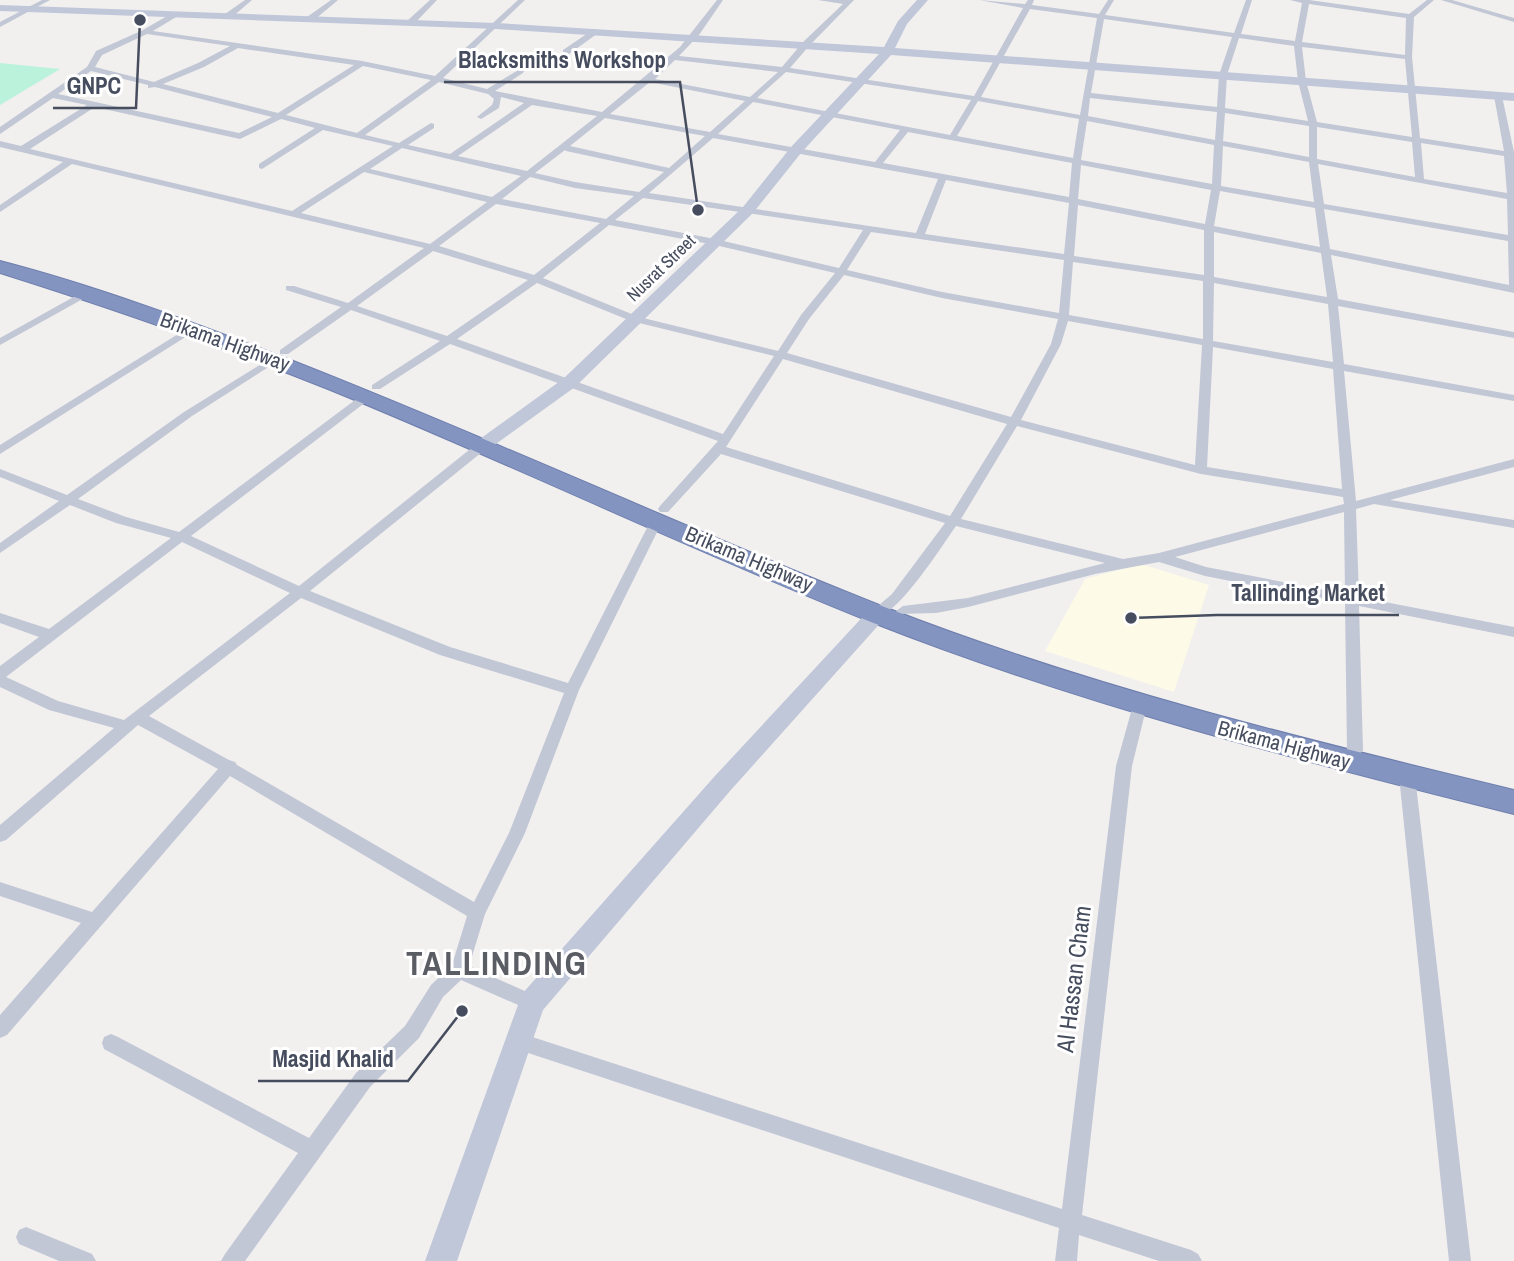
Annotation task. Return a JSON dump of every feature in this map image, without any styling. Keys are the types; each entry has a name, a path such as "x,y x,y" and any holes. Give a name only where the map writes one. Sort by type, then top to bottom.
{"highway":[{"name":"Brikama Highway","path":"0,258 124,295 372,391 660,515 1054,679 1294,749 1514,802"},
{"name":"Brikama Highway","path":"0,267 279,355"},
{"name":"Brikama Highway","path":"889,610 1096,678 1234,719 1514,788"}],"street":[{"path":"0,25 47,0"},
{"path":"229,16 249,0"},
{"path":"310,19 335,0"},
{"path":"410,23 434,0"},
{"path":"358,136 436,80 522,0"},
{"path":"0,549 187,414 279,355 434,248 566,148 675,58 695,37 720,0"},
{"path":"821,0 850,1"},
{"name":"Nusrat Street","path":"488,441 569,383 748,210 796,150 888,51 902,23 923,0"},
{"path":"982,0 1030,3 1101,16 1406,57"},
{"path":"441,1261 532,1003 722,785 889,610 953,521 1014,422 1056,344 1064,316 1077,160 1091,66 1101,16 1111,0"},
{"path":"1201,470 1208,342 1209,230 1216,188 1223,75 1249,0"},
{"path":"1355,750 1350,500 1333,302 1317,206 1313,123 1302,81 1298,44 1301,1 1410,16 1431,0"},
{"path":"1444,0 1514,20"},
{"path":"0,674 372,391 536,279 715,134 784,70 850,1"},
{"path":"953,136 1030,3"},
{"path":"0,8 597,31 1514,97"},
{"path":"0,131 90,68 99,54 177,14"},
{"path":"1410,16 1406,57 1413,89 1420,181"},
{"path":"566,52 597,31"},
{"path":"146,32 362,63 531,102 1074,201 1514,289 1511,154 1498,96"},
{"path":"150,86 201,65 238,45"},
{"path":"675,58 861,80 974,98 1513,197"},
{"path":"52,95 236,136 246,134 278,117 362,63"},
{"path":"90,68 150,86 278,117 575,185 1210,279 1514,335"},
{"path":"489,92 520,71"},
{"path":"650,80 1216,188 1512,239"},
{"path":"481,117 496,106 498,98 489,92"},
{"path":"1088,95 1221,110 1511,154"},
{"path":"451,157 531,102"},
{"path":"23,149 94,104"},
{"path":"295,213 431,126"},
{"path":"262,166 321,127"},
{"path":"877,165 906,128"},
{"path":"0,144 434,248 536,279 635,319 781,355 1014,422 1201,470 1350,500 1374,501 1514,524"},
{"path":"566,148 671,171"},
{"path":"0,209 72,160"},
{"path":"361,169 496,201 715,242 942,295 1514,398"},
{"path":"920,236 942,178"},
{"path":"232,1261 363,1080 412,1032 437,991 459,970 477,912 517,833 572,690 660,515 722,444 805,317 841,272 869,228"},
{"path":"290,288 569,383 722,444 953,521 1121,563"},
{"path":"0,342 86,293"},
{"path":"0,450 191,329"},
{"path":"0,835 132,722 488,441"},
{"path":"1374,501 1514,463"},
{"path":"0,473 121,520 182,537 300,592 446,651 572,690"},
{"path":"889,610 955,607 1121,563 1159,557 1350,500"},
{"path":"1159,557 1205,571 1514,632"},
{"path":"0,618 50,635"},
{"path":"0,681 54,706 132,722 230,766 412,877 477,912"},
{"name":"Al Hassan Cham","path":"1066,1261 1124,766 1140,705"},
{"path":"0,1029 230,766"},
{"path":"1407,776 1460,1261"},
{"path":"0,889 94,920"},
{"path":"459,970 532,1003"},
{"path":"520,1042 1191,1261"},
{"path":"111,1043 312,1150"},
{"path":"26,1237 85,1261"}],"shaded area":[{"path":"1141,564 1209,585 1174,692 1045,651 1085,579"}],"green space":[{"path":"0,63 60,69 0,105"}],"place":[{"name":"GNPC","path":"140,20"},
{"name":"Blacksmiths Workshop","path":"698,210"},
{"name":"Tallinding Market","path":"1131,618"},
{"name":"Masjid Khalid","path":"462,1011"}],"district":[{"name":"TALLINDING","path":"497,963"}]}
